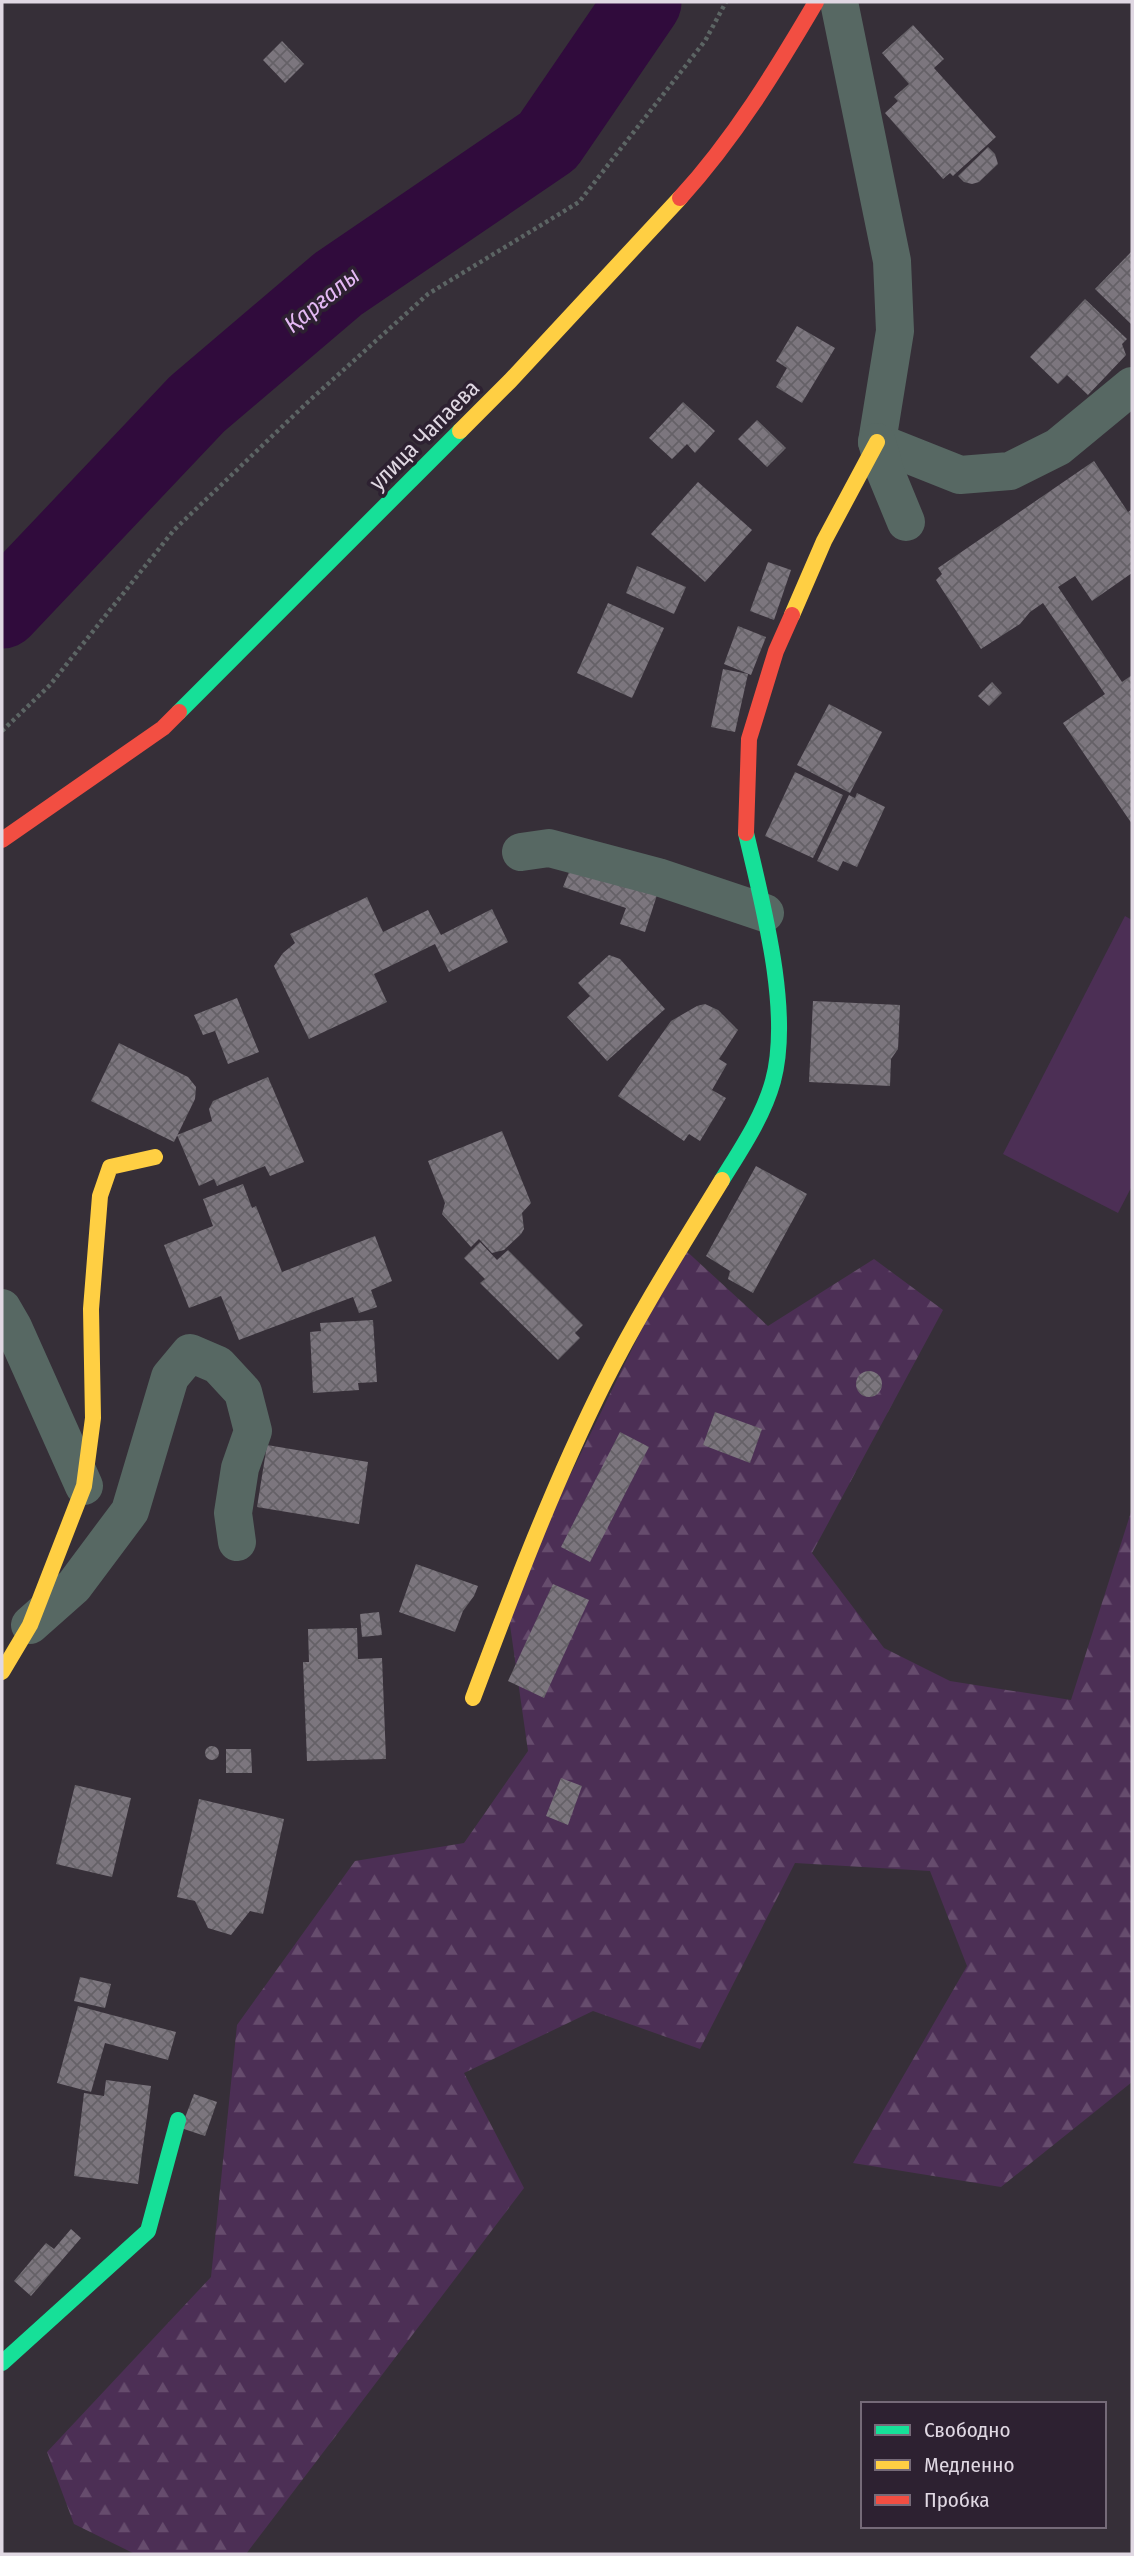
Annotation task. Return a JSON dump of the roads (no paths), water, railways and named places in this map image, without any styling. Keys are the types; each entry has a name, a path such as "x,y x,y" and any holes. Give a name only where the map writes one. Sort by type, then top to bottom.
{"street":[{"name":"улица Чапаева","path":"2,839 163,728 510,382 710,165 780,63 816,2"},
{"path":"473,1698 530,1545 604,1383 648,1303 756,1123 773,1080 780,1022 765,913 745,830 749,739 781,639 824,541 877,442 895,331 892,261 839,2"},
{"path":"877,442 960,475 1010,471 1058,447 1132,386"},
{"path":"877,442 885,471 906,522"},
{"path":"521,852 549,848 562,851 658,877 765,913"},
{"path":"2,1672 30,1625 84,1486 93,1418 90,1309 100,1196 110,1167 155,1157"},
{"path":"2,1308 84,1486"},
{"path":"30,1625 74,1586 130,1511 170,1377 190,1353 218,1365 243,1392 253,1432 240,1468 233,1513 237,1542"},
{"path":"2,2363 148,2231 178,2120"}],"waterway":[{"name":"Қарғалы","path":"2,610 197,404 338,284 548,141 643,2"}]}
